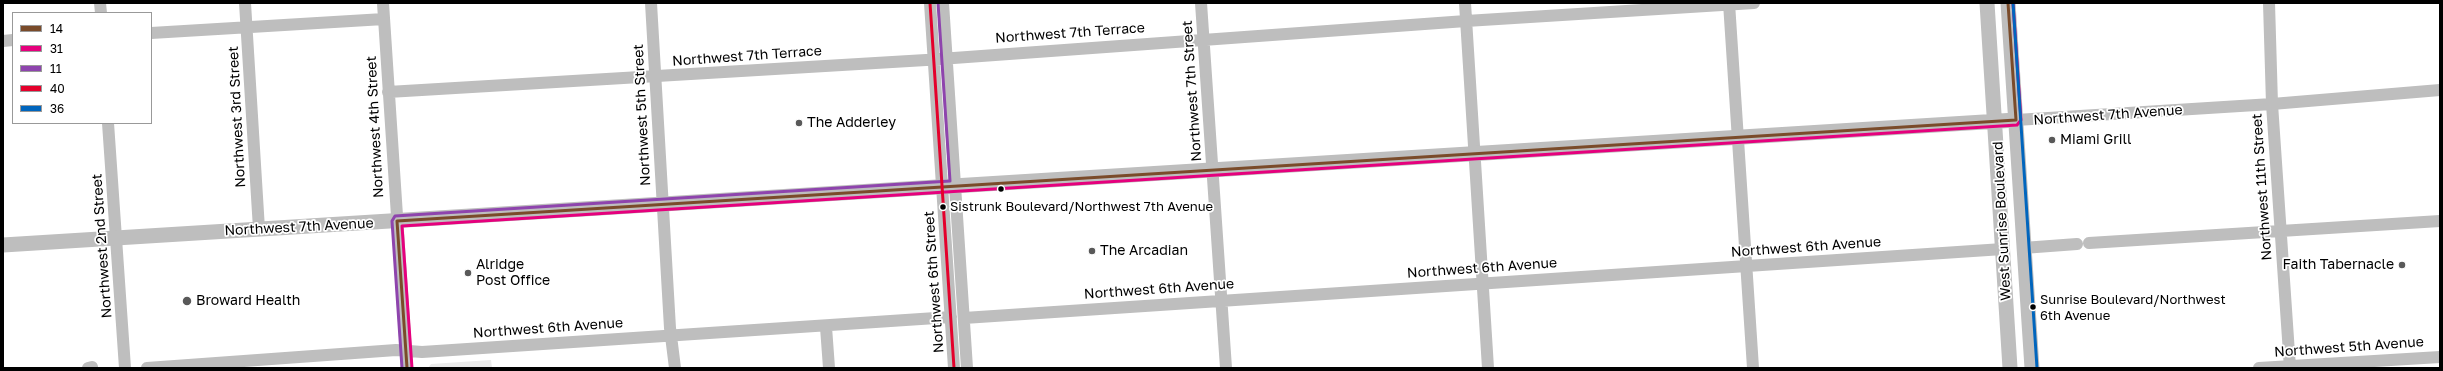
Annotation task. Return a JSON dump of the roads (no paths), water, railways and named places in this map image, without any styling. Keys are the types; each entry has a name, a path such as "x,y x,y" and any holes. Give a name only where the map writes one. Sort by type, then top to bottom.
{"main road":[{"name":"West Sunrise Boulevard","path":"1987,3 1996,121 2010,368"},
{"name":"West Sunrise Boulevard","path":"2008,3 2032,368"},
{"name":"Northwest 7th Avenue","path":"3,245 2016,120"}],"street":[{"name":"Northwest 3rd Street","path":"245,3 259,229"},
{"name":"Northwest 4th Street","path":"383,3 407,368"},
{"name":"Northwest 5th Street","path":"651,3 662,204 671,335 675,368"},
{"name":"Northwest 6th Street","path":"930,3 934,59 964,318 967,368"},
{"name":"Northwest 6th Street","path":"943,3 947,56 951,317 954,368"},
{"name":"Northwest 7th Street","path":"1201,3 1226,368"},
{"path":"1465,3 1488,368"},
{"name":"Northwest 7th Terrace","path":"388,92 934,59 947,56 1754,3"},
{"name":"Northwest 11th Street","path":"2268,3 2272,104 2290,367"},
{"path":"1729,4 1739,137 1753,368"},
{"path":"152,33 384,19"},
{"name":"Northwest 7th Avenue","path":"2016,120 2272,104 2440,90"},
{"name":"Northwest 2nd Street","path":"108,124 125,368"},
{"path":"2024,248 2440,221"},
{"name":"Northwest 6th Avenue","path":"964,318 1222,299 2003,249"},
{"name":"Northwest 6th Avenue","path":"147,368 406,351 422,352 671,335 826,327 951,317"},
{"path":"826,327 829,368"},
{"name":"Northwest 5th Avenue","path":"2259,368 2440,357"}],"place":[{"name":"The Adderley","path":"799,123"},
{"name":"Miami Grill","path":"2052,140"},
{"name":"Sistrunk Boulevard/Northwest 7th Avenue","path":"943,207"},
{"name":"The Arcadian","path":"1092,251"},
{"name":"Faith Tabernacle","path":"2402,265"},
{"name":"Alridge Post Office","path":"468,273"},
{"name":"Broward Health","path":"187,301"},
{"name":"Sunrise Boulevard/Northwest 6th Avenue","path":"2033,307"}]}
